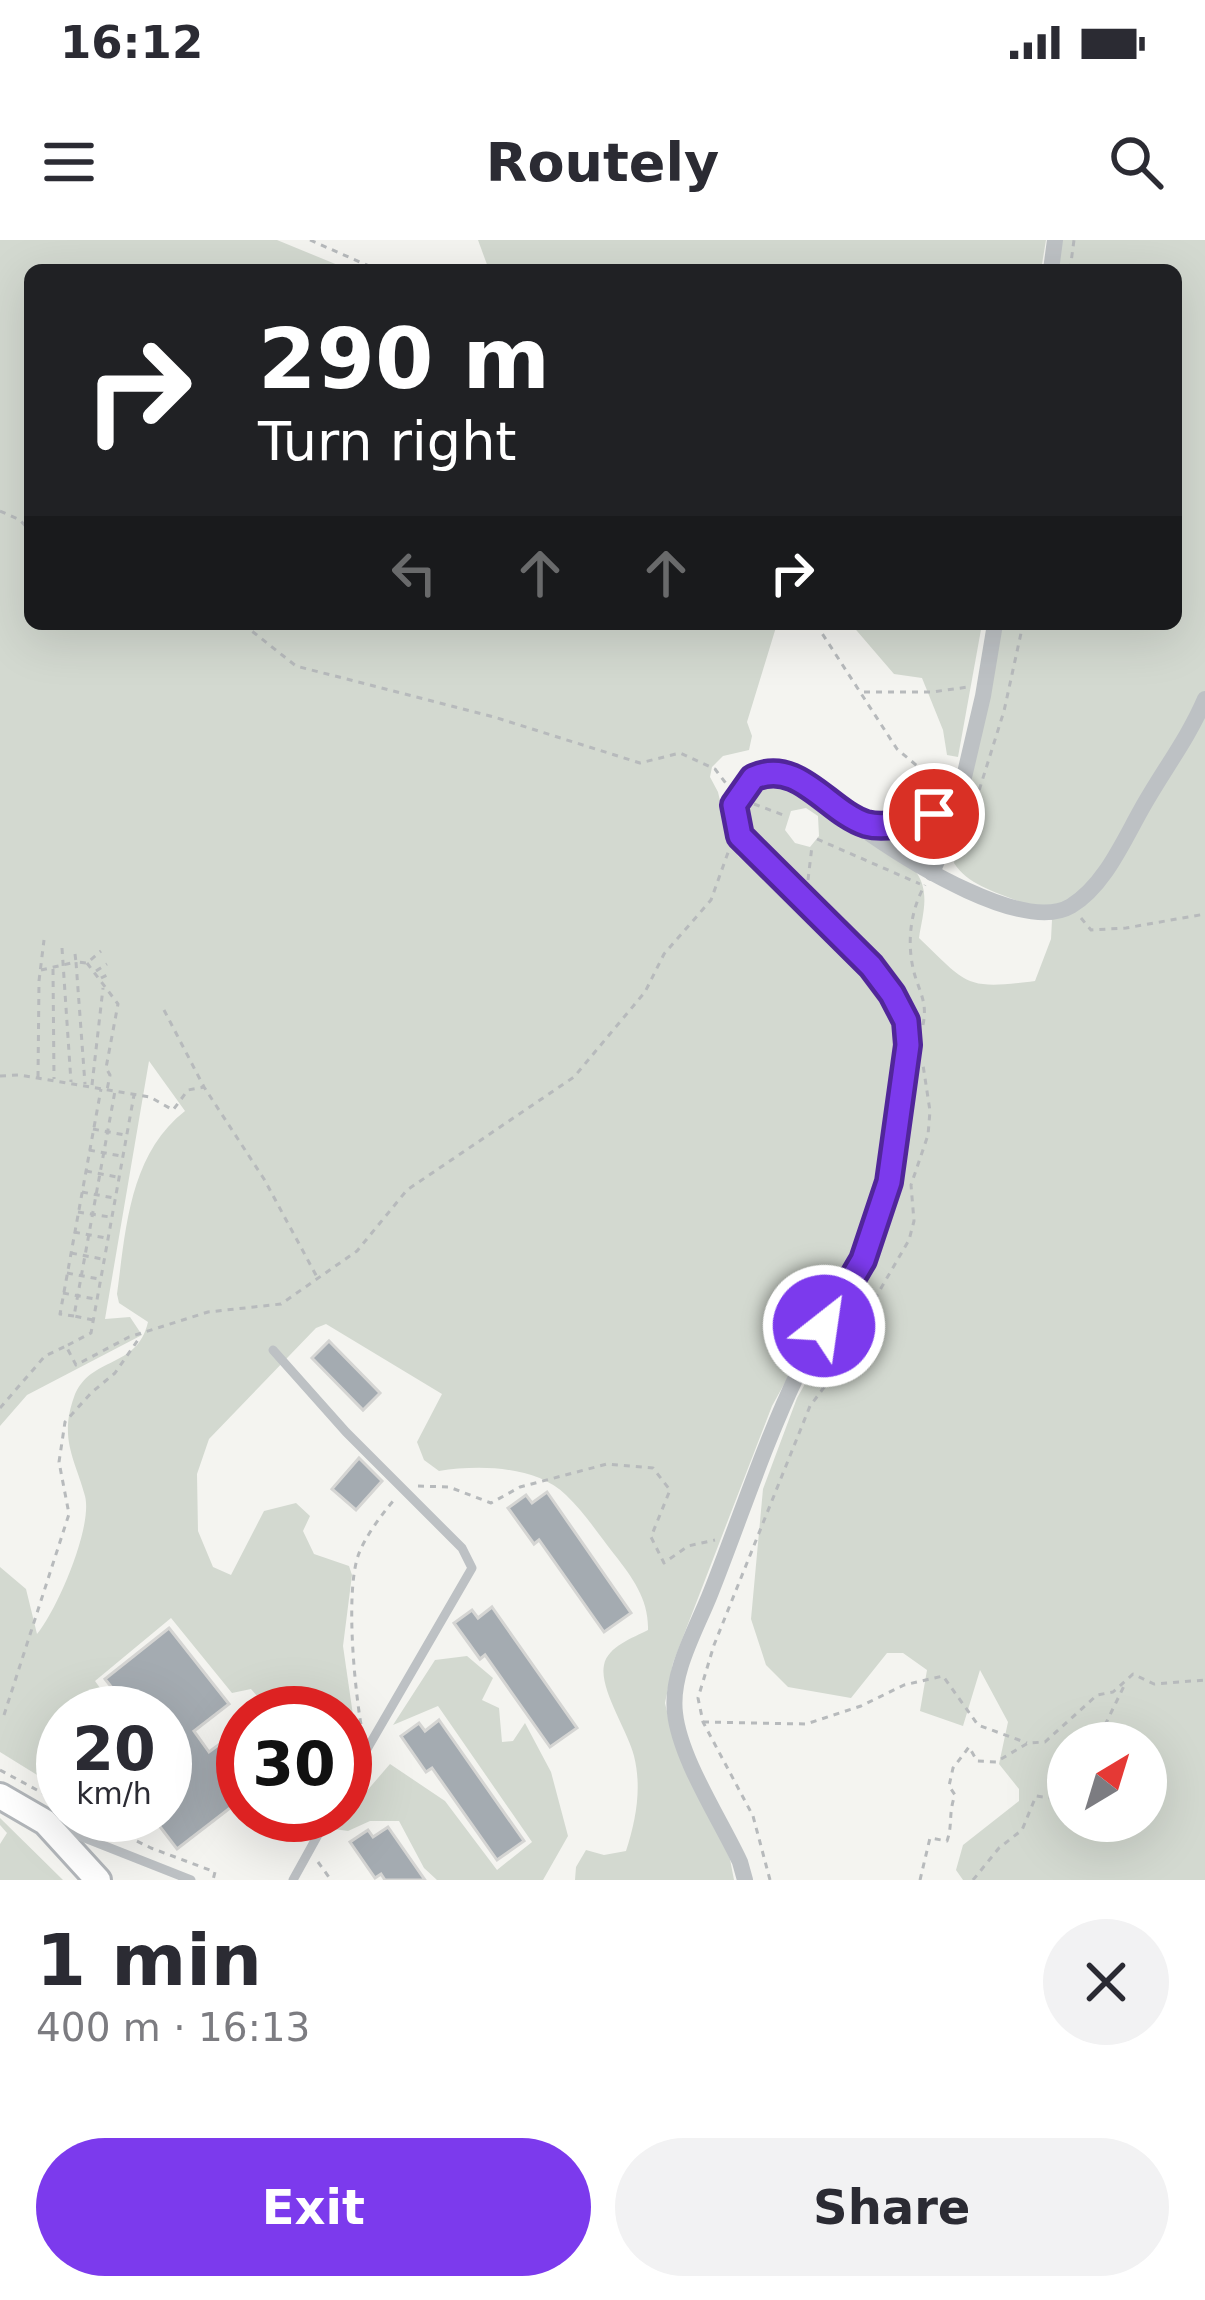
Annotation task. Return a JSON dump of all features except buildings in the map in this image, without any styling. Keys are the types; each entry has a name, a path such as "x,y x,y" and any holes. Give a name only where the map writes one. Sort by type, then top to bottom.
{"street":[{"path":"928,879 954,820 994,630"},
{"path":"745,1880 681,1740 674,1694 771,1431 876,1228 889,1182 908,1045 906,1021 892,994 796,890 750,850 736,828 737,798 753,778 780,773 808,785 864,823 870,834 928,879 1035,912 1071,906 1118,854 1191,732 1205,699"},
{"path":"864,823 890,826 957,800"},
{"path":"0,1796 36,1807"},
{"path":"73,1842 98,1880"}],"lane":[{"path":"272,1351 462,1548 472,1568 372,1739"},
{"path":"113,1842 191,1880"},
{"path":"293,1880 314,1842"}],"path":[{"path":"310,240 364,264"},
{"path":"251,630 296,666 494,717 640,763 680,754 716,769 737,798 786,816"},
{"path":"819,630 897,748 957,800"},
{"path":"862,692 932,692 970,686"},
{"path":"66,1346 76,1365 129,1336 208,1312 280,1304 357,1252 406,1190 574,1078 645,992 664,954 711,900 736,828"},
{"path":"817,839 901,879 928,879"},
{"path":"796,890 808,883 812,846"},
{"path":"1071,906 1091,930 1205,914"},
{"path":"38,1078 44,940"},
{"path":"62,949 71,1084"},
{"path":"40,970 87,963 100,951"},
{"path":"75,954 88,1087"},
{"path":"87,963 118,1004 106,1068 110,1075 93,1129 60,1313 93,1320"},
{"path":"94,973 107,964"},
{"path":"53,967 55,1081"},
{"path":"88,1087 101,981 111,973"},
{"path":"164,1010 204,1088 264,1179 317,1279"},
{"path":"0,1076 150,1097 173,1110 188,1090 204,1088"},
{"path":"74,1316 115,1091"},
{"path":"0,1408 45,1356 92,1334 134,1095"},
{"path":"93,1129 127,1136"},
{"path":"89,1150 123,1156"},
{"path":"86,1171 119,1178"},
{"path":"82,1192 115,1198"},
{"path":"78,1212 112,1218"},
{"path":"74,1232 108,1238"},
{"path":"71,1253 104,1259"},
{"path":"67,1273 100,1280"},
{"path":"63,1293 97,1300"},
{"path":"4,1715 69,1514 59,1462 65,1422 116,1373 142,1335"},
{"path":"355,1686 358,1556 392,1502 420,1485 449,1487 491,1503 520,1487 607,1464 653,1468 670,1490 651,1537 664,1563 688,1546 734,1535"},
{"path":"703,1722 806,1724 861,1706 904,1684 943,1676 978,1725 1028,1743 1045,1742 1097,1695 1114,1692 1133,1674 1154,1684 1205,1680"},
{"path":"1106,1722 1127,1679"},
{"path":"920,1880 930,1838 947,1840 951,1831 948,1813 956,1795 950,1786 953,1768 969,1747 977,1761 996,1762 1028,1743"},
{"path":"0,1770 36,1799"},
{"path":"973,1880 999,1848 1022,1830 1036,1796 1047,1797"},
{"path":"138,1842 215,1872 213,1880"},
{"path":"309,1851 331,1880"}],"shaded area":[{"path":"0,240 277,240 335,264 24,264 24,630 775,630 747,722 752,736 749,750 723,756 712,767 710,777 729,840 738,856 805,908 859,973 883,993 897,1020 900,1044 881,1180 861,1245 772,1406 673,1663 665,1703 674,1742 730,1859 734,1880 575,1880 586,1850 604,1855 626,1851 633,1828 636,1768 606,1686 604,1665 616,1648 648,1630 643,1599 591,1524 553,1485 505,1470 439,1471 424,1460 417,1442 442,1394 326,1324 316,1328 209,1439 197,1474 198,1531 213,1567 231,1575 264,1511 296,1503 310,1516 303,1531 314,1554 349,1566 352,1575 343,1646 349,1686 226,1686 171,1618 95,1681 99,1686 36,1686 36,1774 0,1752 0,1567 26,1589 37,1634 63,1588 84,1527 85,1496 68,1425 74,1397 91,1374 134,1348 142,1337 148,1322 119,1303 117,1294 128,1219 152,1149 185,1111 149,1061 105,1319 130,1317 142,1335 27,1395 0,1426"},
{"path":"478,240 1046,240 1042,264 487,264"},
{"path":"1061,240 1205,240 1205,1880 963,1880 956,1870 963,1845 1019,1801 1019,1789 999,1764 1008,1722 980,1670 963,1726 920,1711 927,1670 903,1653 887,1653 851,1698 788,1687 766,1665 751,1619 763,1489 797,1398 879,1253 893,1212 915,1050 915,1018 898,986 840,921 750,835 742,810 755,787 769,781 801,790 913,869 924,898 919,938 959,975 980,984 1035,981 1051,939 1052,920 963,874 954,863 998,630 1182,630 1182,264 1057,264","holes":["806,808 818,816 819,836 810,847 795,843 785,830 791,811"]},
{"path":"856,630 981,630 958,757 947,755 943,730 922,678 894,674"},
{"path":"945,817 928,858 887,836"},
{"path":"467,1656 493,1678 482,1700 499,1708 502,1742 513,1741 525,1723 551,1772 568,1836 543,1880 437,1880 424,1868 399,1821 372,1821 372,1785 390,1764 445,1801 497,1870 532,1842 438,1706 393,1725 435,1660"},
{"path":"0,1818 63,1880 0,1880 0,1844 7,1833"}],"route":[{"path":"824,1326 863,1260 889,1182 908,1045 906,1021 871,966 750,850 736,828 734,805 753,778 780,773 808,785 864,823 890,826 934,814"}]}
